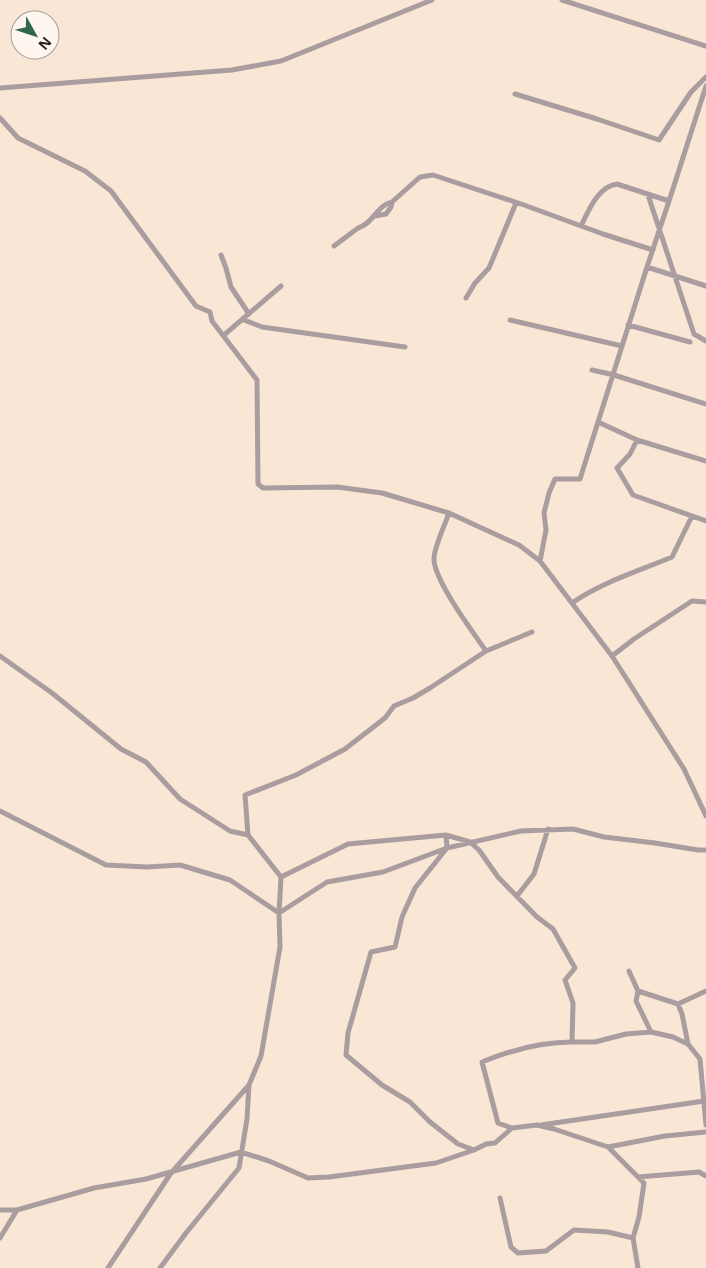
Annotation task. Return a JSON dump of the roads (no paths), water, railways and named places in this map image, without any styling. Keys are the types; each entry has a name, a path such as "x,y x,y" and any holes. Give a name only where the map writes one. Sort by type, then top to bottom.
{"street":[{"path":"0,88 232,70 271,63 299,54 432,0"},
{"path":"562,0 706,46"},
{"path":"579,0 579,6"},
{"path":"515,94 597,118 658,140 664,135 691,92 706,77"},
{"path":"540,561 546,530 544,513 549,493 555,479 580,479 706,86"},
{"path":"0,118 18,138 85,171 111,191 196,306 210,312 212,322 224,335 257,380 258,484 263,488 337,487 382,493 449,513 519,545 540,561 612,656 684,769 706,816"},
{"path":"334,246 376,216 382,207 392,202 420,176 433,175 653,250"},
{"path":"580,226 596,198 613,184 669,201"},
{"path":"648,195 694,334 706,340"},
{"path":"466,298 475,283 489,268 516,203"},
{"path":"221,255 231,287 248,314"},
{"path":"647,267 706,286"},
{"path":"690,281 706,281"},
{"path":"224,335 237,323 244,320 248,314 281,286"},
{"path":"244,320 262,327 405,347"},
{"path":"510,320 622,346"},
{"path":"628,325 690,342"},
{"path":"592,370 706,404"},
{"path":"598,422 637,440 706,461"},
{"path":"637,440 630,454 617,468 633,495 706,521"},
{"path":"449,513 434,556 434,564 459,613 486,651"},
{"path":"572,603 582,596 608,584 672,557 692,516"},
{"path":"612,656 634,639 692,601 706,602"},
{"path":"108,1268 171,1173 249,1084 261,1056 280,947 281,877 248,835 245,795 296,775 345,748 385,718 394,706 430,688 486,651 532,632"},
{"path":"0,656 52,692 121,749 146,762 180,799 230,831 248,835"},
{"path":"0,811 106,865 147,867 180,865 230,880 279,913"},
{"path":"279,913 327,882 383,872 447,848 521,831 573,828 604,837 706,850"},
{"path":"517,896 534,874 548,829"},
{"path":"281,877 348,844 446,835 470,842 479,850 498,877 537,917 553,929 575,968 565,980 574,1003 572,1042"},
{"path":"446,835 447,848 415,888 402,917 395,947 371,952 348,1033 346,1055 382,1085 410,1102 430,1122 458,1144 474,1150"},
{"path":"630,971 638,991 636,1002 651,1032"},
{"path":"638,991 678,1004 706,991"},
{"path":"678,1004 688,1044"},
{"path":"704,1101 512,1128 498,1122 482,1062 529,1047 555,1042 595,1042 626,1034 651,1032 673,1037 688,1044 700,1059 704,1101 706,1125"},
{"path":"160,1268 239,1168 247,1119 249,1084"},
{"path":"537,1125 608,1147 644,1183 639,1218 632,1238 638,1268"},
{"path":"0,1210 16,1210 94,1188 171,1173 241,1152 269,1161 308,1178 436,1163 486,1144 495,1143 512,1128"},
{"path":"608,1147 666,1136 706,1132"},
{"path":"638,1177 699,1172 706,1176"},
{"path":"500,1198 511,1246 518,1253 546,1251 574,1230 608,1232 632,1238"},
{"path":"0,1238 16,1210"}]}
